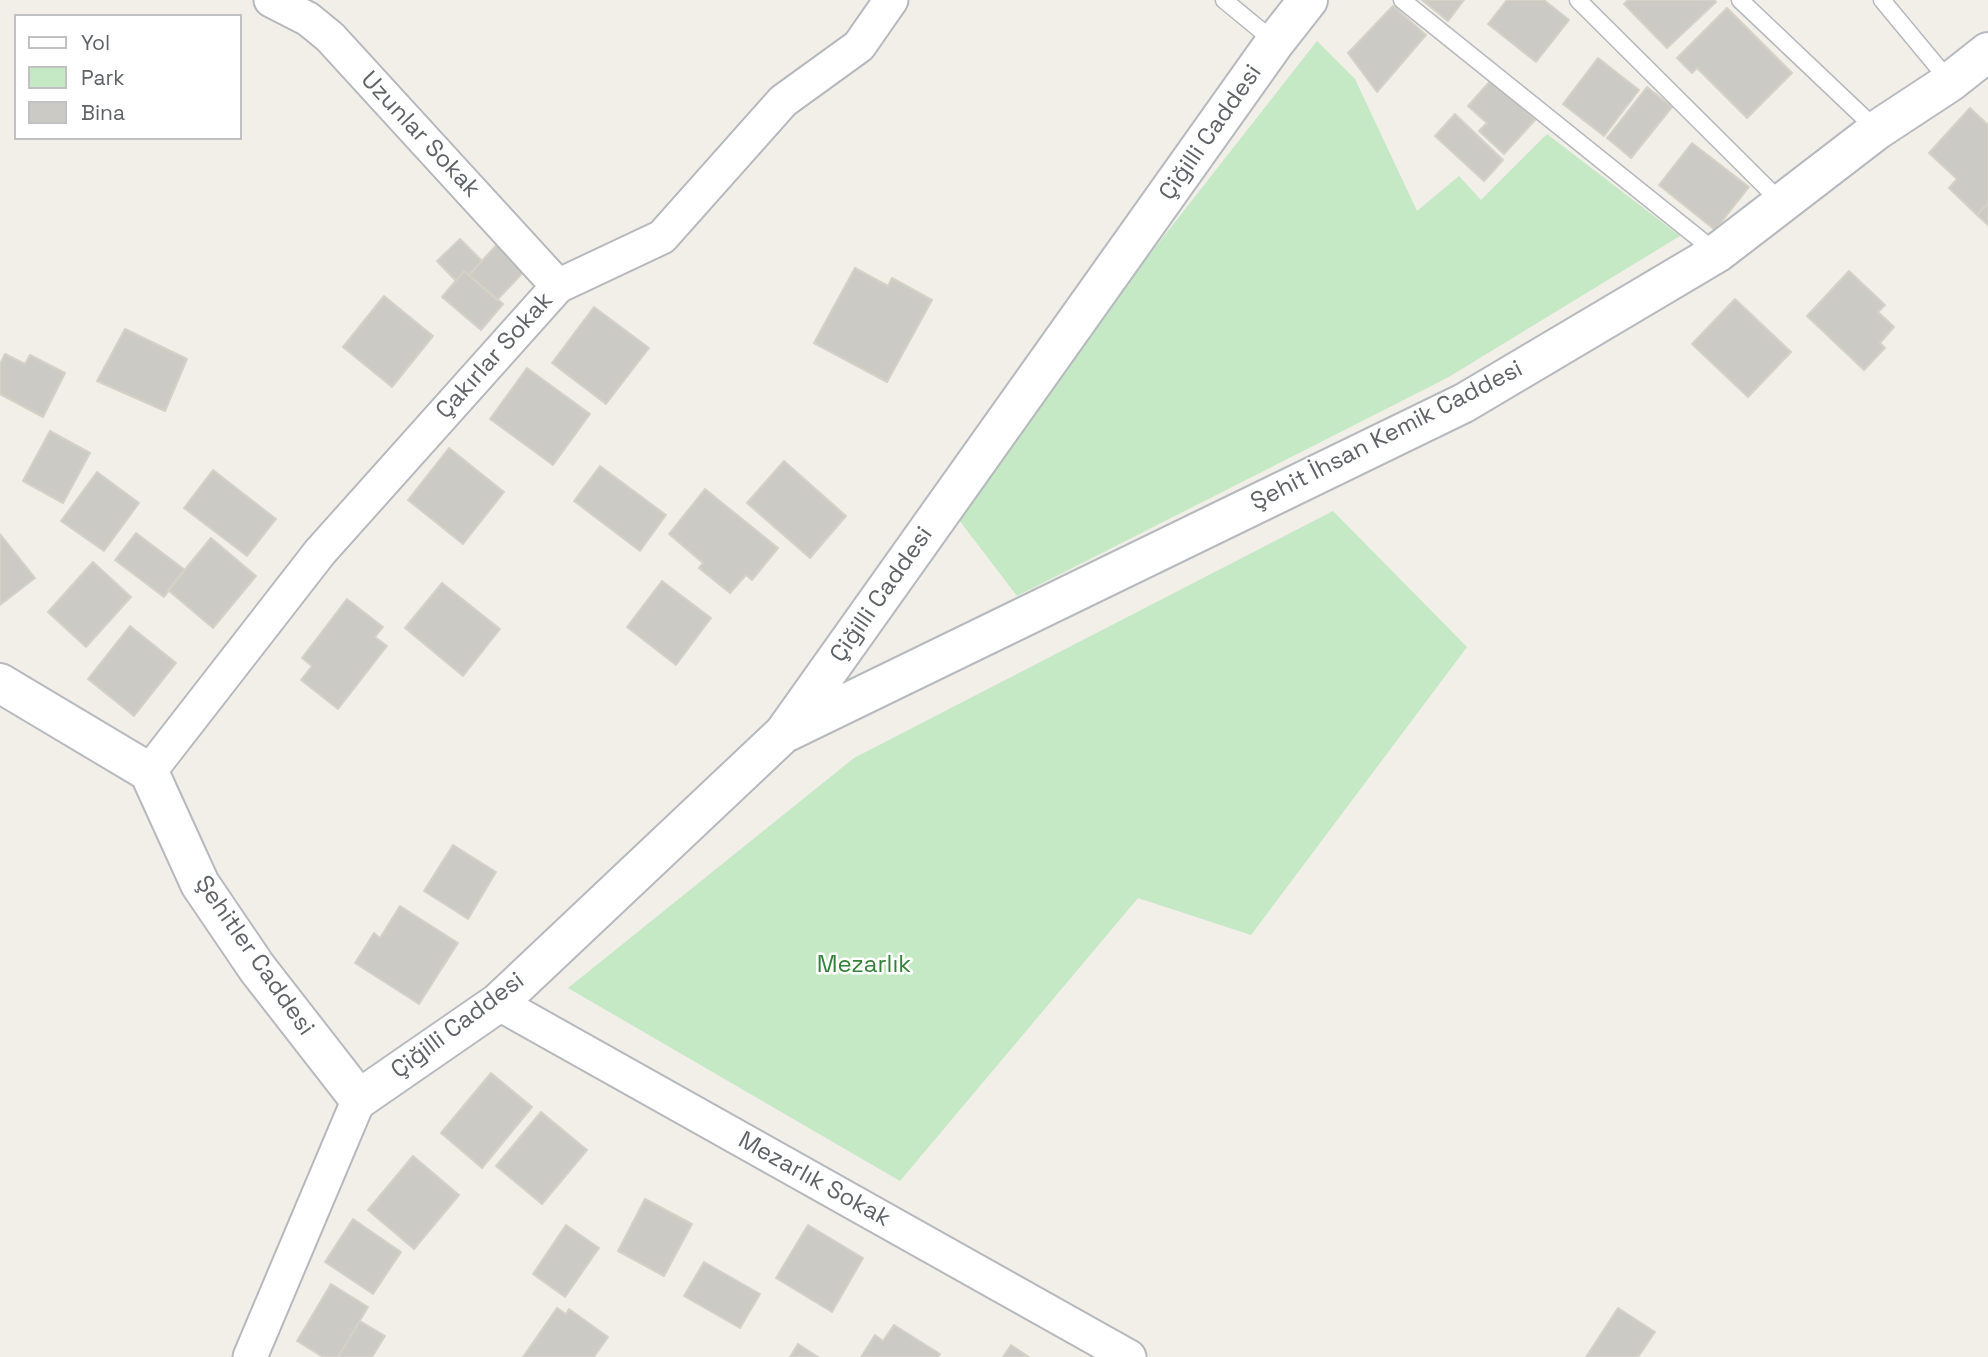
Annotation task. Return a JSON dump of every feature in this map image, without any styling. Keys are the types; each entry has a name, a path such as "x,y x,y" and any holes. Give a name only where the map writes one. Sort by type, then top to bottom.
{"street":[{"name":"Uzunlar Sokak","path":"271,0 308,19 330,37 558,286"},
{"name":"Çakırlar Sokak","path":"149,772 320,552 558,286 662,237 783,101 859,46 891,0"},
{"name":"Çiğilli Caddesi","path":"359,1099 498,1003 784,733 1275,41 1308,0"},
{"name":"Şehit İhsan Kemik Caddesi","path":"784,733 1464,403 1717,253 1877,130 1950,82 1988,52"},
{"path":"0,683 149,772"},
{"name":"Şehitler Caddesi","path":"149,772 200,884 257,968 359,1099"},
{"name":"Mezarlık Sokak","path":"498,1003 1129,1357"},
{"path":"250,1357 359,1099"}],"lane":[{"path":"1224,0 1275,41"},
{"path":"1402,0 1717,253"},
{"path":"1578,0 1782,203"},
{"path":"1740,0 1877,130"},
{"path":"1882,0 1950,82"}],"green space":[{"path":"1317,41 1355,79 1417,211 1459,176 1481,200 1547,134 1680,236 1447,378 1017,596 959,520 1088,333"},
{"name":"Mezarlık","path":"1333,511 1467,647 1251,935 1138,898 900,1181 568,988 854,758"}],"building":[{"path":"1422,0 1464,0 1448,21"},
{"path":"1507,0 1544,0 1569,20 1536,62 1488,24"},
{"path":"1628,0 1716,2 1667,48 1624,4"},
{"path":"1393,6 1426,35 1377,92 1348,53"},
{"path":"1727,8 1792,73 1747,118 1697,68 1692,73 1677,58"},
{"path":"1598,58 1639,90 1604,136 1563,104"},
{"path":"1492,79 1535,120 1504,154 1479,131 1487,123 1468,106"},
{"path":"1647,87 1672,107 1631,158 1607,138"},
{"path":"1970,108 1988,125 1988,203 1977,215 1949,188 1957,179 1929,153"},
{"path":"1455,114 1503,160 1484,181 1435,136"},
{"path":"1692,143 1749,187 1715,230 1659,185"},
{"path":"1988,203 1988,225 1977,215"},
{"path":"504,237 532,263 497,300 469,275"},
{"path":"460,239 482,261 469,275 464,271 456,281 437,261"},
{"path":"855,268 888,286 892,278 932,300 887,382 814,343"},
{"path":"464,271 503,304 481,330 442,297"},
{"path":"1849,271 1885,305 1878,312 1894,327 1880,343 1885,348 1864,370 1807,316"},
{"path":"384,296 433,336 392,387 343,347"},
{"path":"1735,299 1791,352 1748,397 1692,344"},
{"path":"594,307 649,348 606,404 552,363"},
{"path":"125,329 187,359 165,411 97,381"},
{"path":"5,354 25,364 30,355 65,373 43,417 0,394 0,364"},
{"path":"527,368 590,414 553,465 490,419"},
{"path":"50,431 90,453 63,503 23,481"},
{"path":"449,448 504,492 463,544 408,500"},
{"path":"784,461 846,516 810,558 747,503"},
{"path":"600,466 666,515 640,551 574,501"},
{"path":"213,470 276,519 247,556 184,508"},
{"path":"97,472 139,503 104,551 61,521"},
{"path":"705,489 778,548 752,580 746,575 730,593 699,568 703,563 669,534"},
{"path":"136,533 185,570 164,597 115,560"},
{"path":"0,534 35,578 0,605"},
{"path":"211,538 256,576 213,628 168,590"},
{"path":"93,562 131,597 86,647 48,612"},
{"path":"662,581 711,618 676,665 627,627"},
{"path":"442,583 500,629 463,676 405,628"},
{"path":"347,599 383,627 375,637 387,646 338,709 301,680 312,666 302,658"},
{"path":"130,626 176,663 134,716 88,679"},
{"path":"453,845 496,872 468,919 424,891"},
{"path":"400,906 458,943 419,1004 355,963 374,933 380,938"},
{"path":"491,1073 532,1107 482,1168 441,1133"},
{"path":"541,1112 587,1150 542,1204 496,1166"},
{"path":"413,1156 459,1195 414,1249 368,1210"},
{"path":"645,1199 692,1224 664,1276 618,1251"},
{"path":"353,1219 401,1252 373,1294 325,1262"},
{"path":"566,1225 599,1248 565,1297 533,1274"},
{"path":"808,1225 863,1258 832,1312 776,1278"},
{"path":"704,1262 760,1294 740,1328 684,1296"},
{"path":"331,1284 368,1307 338,1357 323,1357 297,1341"},
{"path":"557,1308 566,1314 569,1309 608,1337 594,1357 523,1357"},
{"path":"1618,1308 1655,1332 1638,1357 1586,1357"},
{"path":"360,1321 385,1336 372,1357 338,1357"},
{"path":"894,1325 940,1354 938,1357 861,1357 875,1335 883,1341"},
{"path":"798,1344 818,1357 790,1357"},
{"path":"1011,1345 1029,1357 1003,1357"}]}
